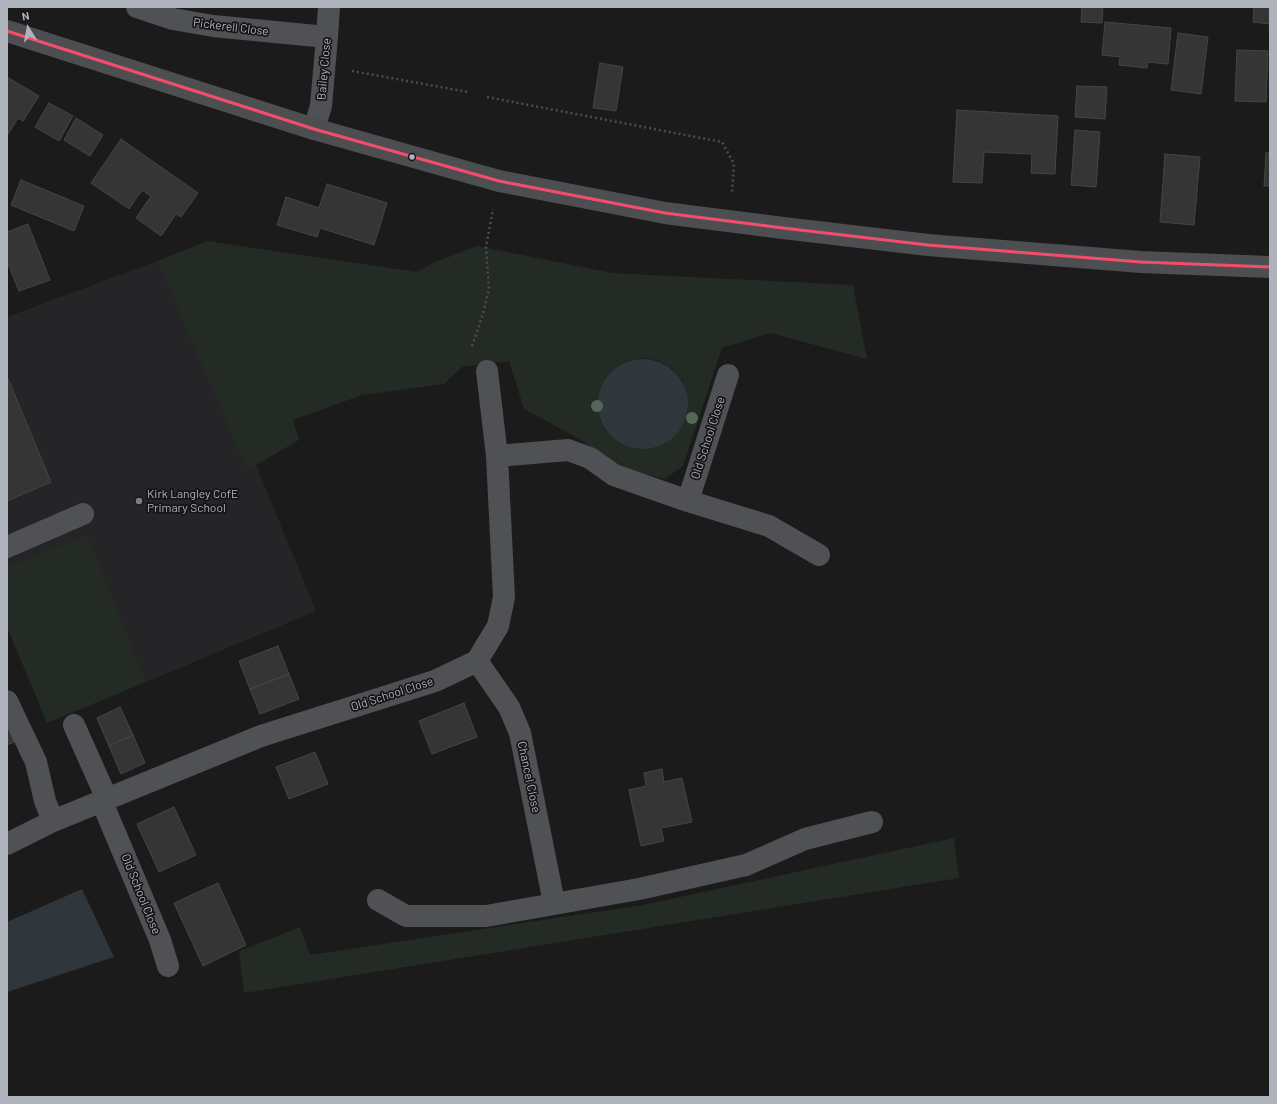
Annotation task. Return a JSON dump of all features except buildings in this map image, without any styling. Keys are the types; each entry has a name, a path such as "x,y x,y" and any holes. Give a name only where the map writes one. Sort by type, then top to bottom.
{"highway":[{"path":"7,31 314,129 499,181 665,213 928,245 1141,262 1270,267"}],"street":[{"name":"Pickerell Close","path":"137,7 172,19 213,26 327,37"},
{"name":"Bailey Close","path":"314,129 321,106 329,7"},
{"path":"477,661 498,626 504,597 498,456 487,371"},
{"name":"Old School Close","path":"688,501 728,376"},
{"path":"498,456 568,450 590,458 614,475 688,501 768,526 819,555"},
{"path":"7,547 83,514"},
{"name":"Old School Close","path":"7,844 54,821 261,736 435,681 477,661"},
{"name":"Chancel Close","path":"477,661 509,707 520,733 554,903"},
{"path":"7,701 36,762 45,801 54,821"},
{"name":"Old School Close","path":"74,725 160,940 168,966"},
{"path":"378,900 406,916 486,916 639,889 746,865 805,839 872,822"}],"path":[{"path":"325,66 468,92"},
{"path":"487,97 722,142 734,164 731,199"},
{"path":"487,371 470,363 470,353 484,314 490,288 486,247 499,181"}],"shaded area":[{"path":"207,241 417,272 433,263 477,246 612,273 853,285 867,359 770,333 722,348 683,466 665,479 623,468 576,437 524,409 509,361 462,367 444,384 362,395 293,420 299,440 256,465 246,468 157,261","holes":["646,358 660,361 673,369 683,381 688,410 684,424 675,436 608,433 600,420 598,405 631,360"]},
{"name":"Kirk Langley CofE Primary School","path":"157,261 246,467 256,465 316,611 146,682 87,536 7,567 7,317"},
{"path":"643,359 660,362 675,372 685,387 688,404 685,421 675,436 660,446 643,449 626,446 611,436 601,421 598,404 601,387 611,372 626,362"},
{"path":"87,535 146,682 47,723 7,627 7,567"},
{"path":"954,838 959,878 244,993 239,951 300,927 310,955 643,905"},
{"path":"82,889 114,957 7,992 7,922"}],"transit line":[{"path":"7,31 314,129 499,181 665,213 928,245 1141,262 1270,267"}],"place":[{"name":"Kirk Langley CofE Primary School","path":"139,501"}]}
